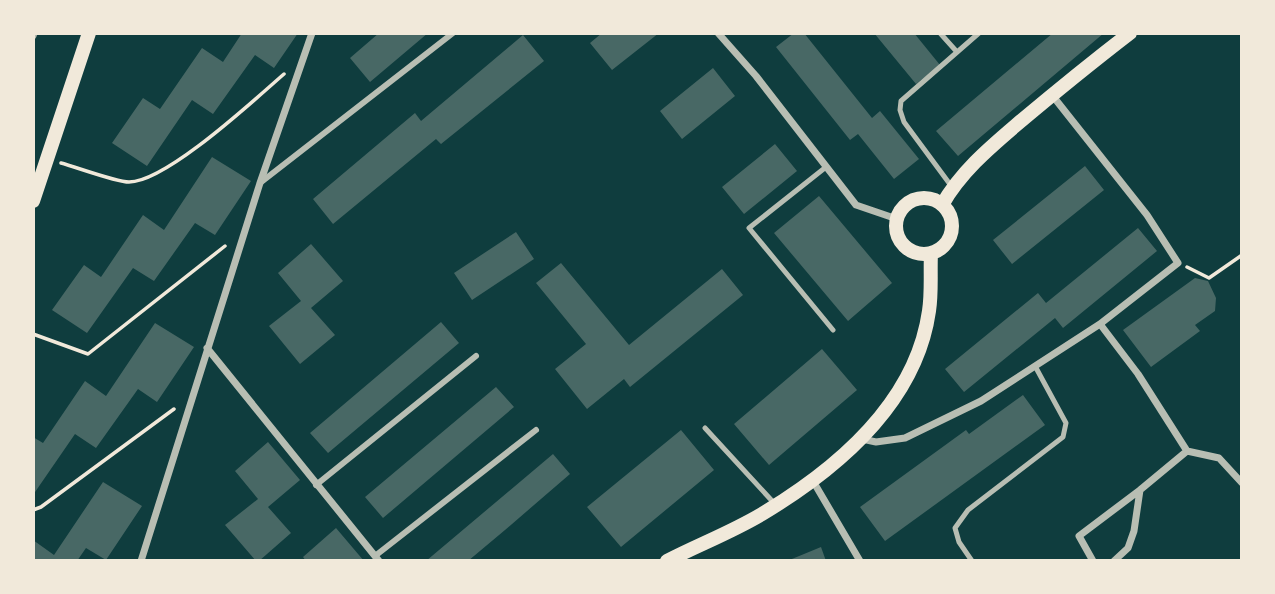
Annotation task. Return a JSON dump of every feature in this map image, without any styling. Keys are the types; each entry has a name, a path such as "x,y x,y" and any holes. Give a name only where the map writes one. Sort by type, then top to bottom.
{"main road":[{"path":"33,201 89,33"},
{"path":"942,205 952,187 989,149 1052,94 1130,33"},
{"path":"921,198 933,199 942,205 951,222 947,242 931,253 921,254 904,246 896,228 902,209 910,201 921,198"},
{"path":"667,561 760,515 813,481 860,439 891,406 916,356 929,312 931,253"}],"street":[{"path":"141,561 260,183 312,33"},
{"path":"260,183 453,33"},
{"path":"719,33 756,76 856,205 897,219"},
{"path":"860,439 876,442 905,438 981,401 1100,324 1178,263 1147,215 1052,94"},
{"path":"1100,324 1138,374 1187,451 1219,458 1242,484"},
{"path":"207,348 377,558 536,430"},
{"path":"316,485 476,356"},
{"path":"1093,561 1079,536 1187,451"},
{"path":"813,481 860,561"},
{"path":"1114,561 1128,548 1134,531 1140,490"}],"lane":[{"path":"940,33 957,52"},
{"path":"952,187 904,122 900,110 901,101 979,33"},
{"path":"826,167 749,228 833,330"},
{"path":"972,561 959,542 955,528 961,519 968,510 1063,437 1066,423 1035,366"},
{"path":"705,428 776,505"}],"path":[{"path":"47,159 129,182 153,176 212,136 289,70 301,65"},
{"path":"33,334 88,354 246,230"},
{"path":"1178,263 1209,278 1242,255"},
{"path":"33,510 41,507 193,395"}],"building":[{"path":"242,33 298,33 274,68 255,55 213,114 192,100 147,166 112,143 143,98 160,109 202,48 223,62"},
{"path":"379,33 428,33 370,82 350,58"},
{"path":"602,33 659,33 612,70 590,43"},
{"path":"794,33 804,33 872,118 880,111 919,159 894,179 858,134 850,140 776,47"},
{"path":"874,33 914,33 940,65 916,84"},
{"path":"1053,33 1104,33 958,156 936,131"},
{"path":"523,35 544,61 441,144 436,139 333,224 313,199 415,113 421,121"},
{"path":"713,68 735,96 682,139 660,111"},
{"path":"775,144 797,171 744,214 722,187"},
{"path":"212,157 251,181 215,235 195,223 154,281 133,268 87,333 52,310 84,265 101,277 143,215 164,230"},
{"path":"1085,166 1104,190 1012,264 993,240"},
{"path":"819,196 892,283 848,321 774,233"},
{"path":"1138,228 1157,251 1063,328 1055,318 964,392 945,369 1038,293 1046,303"},
{"path":"516,232 534,259 472,300 454,273"},
{"path":"311,244 343,281 311,308 335,335 300,364 269,326 301,301 278,273"},
{"path":"561,263 629,345 722,269 743,295 630,387 624,379 587,409 555,369 586,344 536,283"},
{"path":"1195,278 1208,281 1216,298 1215,311 1195,325 1200,331 1151,367 1123,330"},
{"path":"441,322 459,343 328,453 310,433"},
{"path":"155,323 194,347 157,402 138,389 96,448 75,434 33,495 33,437 43,443 85,381 106,396"},
{"path":"822,349 857,390 769,465 734,424"},
{"path":"496,387 514,407 383,518 365,497"},
{"path":"1023,395 1045,425 885,541 860,507 966,430 969,434"},
{"path":"681,430 714,470 621,547 587,507"},
{"path":"268,442 300,480 268,507 291,533 256,561 225,525 258,499 235,471"},
{"path":"553,454 570,474 505,530 468,561 426,561"},
{"path":"103,482 142,506 106,560 86,548 77,561 33,561 33,540 54,555"},
{"path":"336,528 364,561 306,561 303,557"},
{"path":"821,547 826,561 787,561"}]}
